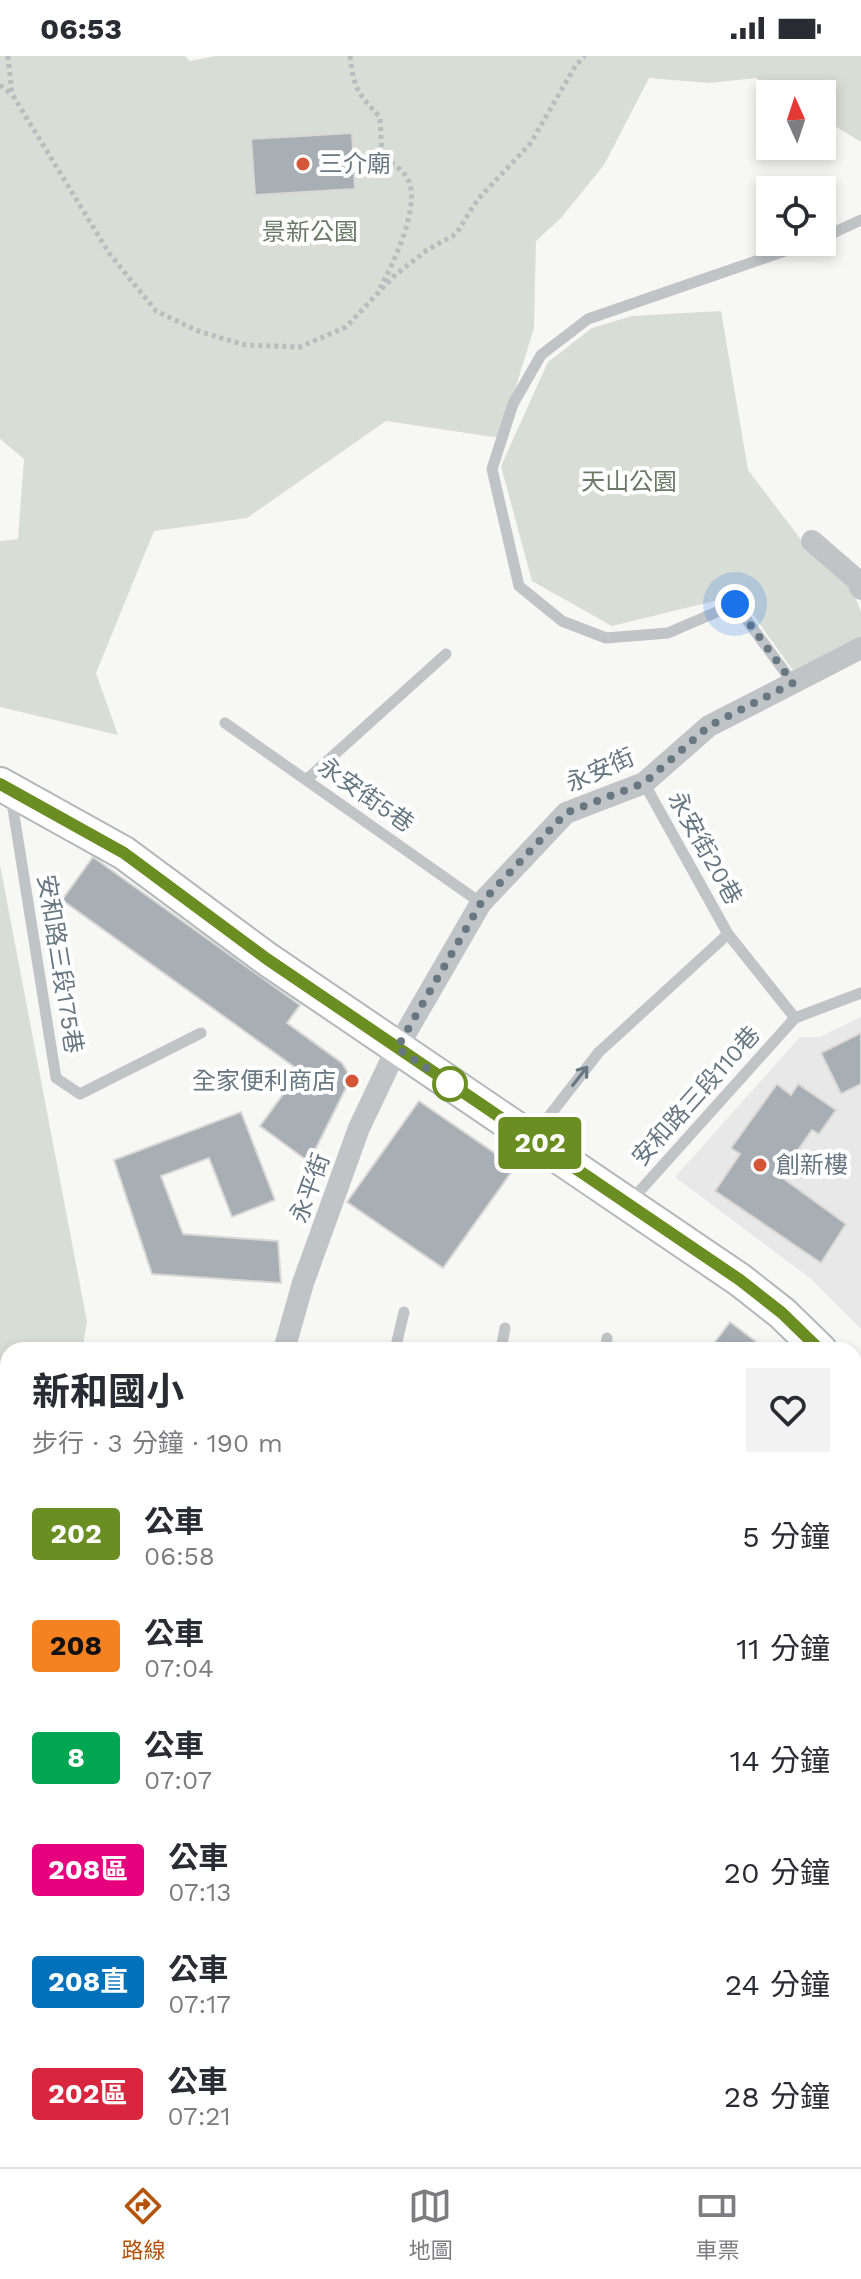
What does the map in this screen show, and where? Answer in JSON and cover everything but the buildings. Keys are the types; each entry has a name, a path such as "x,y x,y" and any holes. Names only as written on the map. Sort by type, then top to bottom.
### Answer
{"main road":[{"path":"5,786 124,853 267,959 740,1280 782,1313 812,1342"}],"street":[{"path":"812,541 857,580 861,589"},
{"name":"永安街","path":"397,1048 481,903 566,813 644,783 709,726 861,648"},
{"name":"永平街","path":"286,1342 303,1283 359,1128 397,1048"}],"lane":[{"path":"836,232 861,220"},
{"path":"770,256 588,319 541,355 513,404 492,469 519,586 562,621 606,638 668,633 735,604 793,683"},
{"path":"306,780 446,654"},
{"name":"永安街5巷","path":"225,723 481,903"},
{"name":"永安街20巷","path":"644,783 728,934 795,1018"},
{"name":"安和路三段175巷","path":"5,786 56,1078 80,1094 201,1033"},
{"path":"532,1138 599,1052 728,934"},
{"path":"795,1018 861,993"},
{"name":"安和路三段110巷","path":"629,1204 795,1018"},
{"path":"397,1342 404,1312"},
{"path":"502,1342 505,1328"}],"path":[{"path":"8,56 12,94"},
{"path":"350,56 352,81 380,117 382,156 406,175 413,191 410,213 392,266 375,296"},
{"path":"0,85 12,94 109,253 156,311 198,331 245,345 300,347 346,327 394,276 427,250 456,234 478,199 530,144 576,65 585,56"}],"shaded area":[{"path":"861,1017 861,1329 811,1279 675,1177 800,1037 820,1037"}],"green space":[{"name":"景新公園","path":"0,56 185,56 190,61 215,56 861,56 861,142 836,127 836,80 756,78 709,83 649,78 604,165 561,218 536,241 534,328 500,438 386,421 247,518 154,531 96,673 118,735 0,707 0,541 18,539 24,459 0,439"},
{"name":"天山公園","path":"721,311 748,470 805,545 844,570 861,612 861,640 794,672 739,595 612,626 532,581 501,466 548,362 592,328 632,316"},
{"path":"0,865 87,1322 83,1342 0,1342"}],"bus line":[{"name":"202","path":"0,784 124,853 267,959 740,1280 782,1313 812,1342"}],"place":[{"name":"三介廟","path":"303,164"},
{"name":"全家便利商店","path":"352,1081"},
{"name":"創新樓","path":"760,1165"}],"route":[{"path":"450,1084 397,1048 481,903 566,813 644,783 709,726 793,683 735,604"}]}
